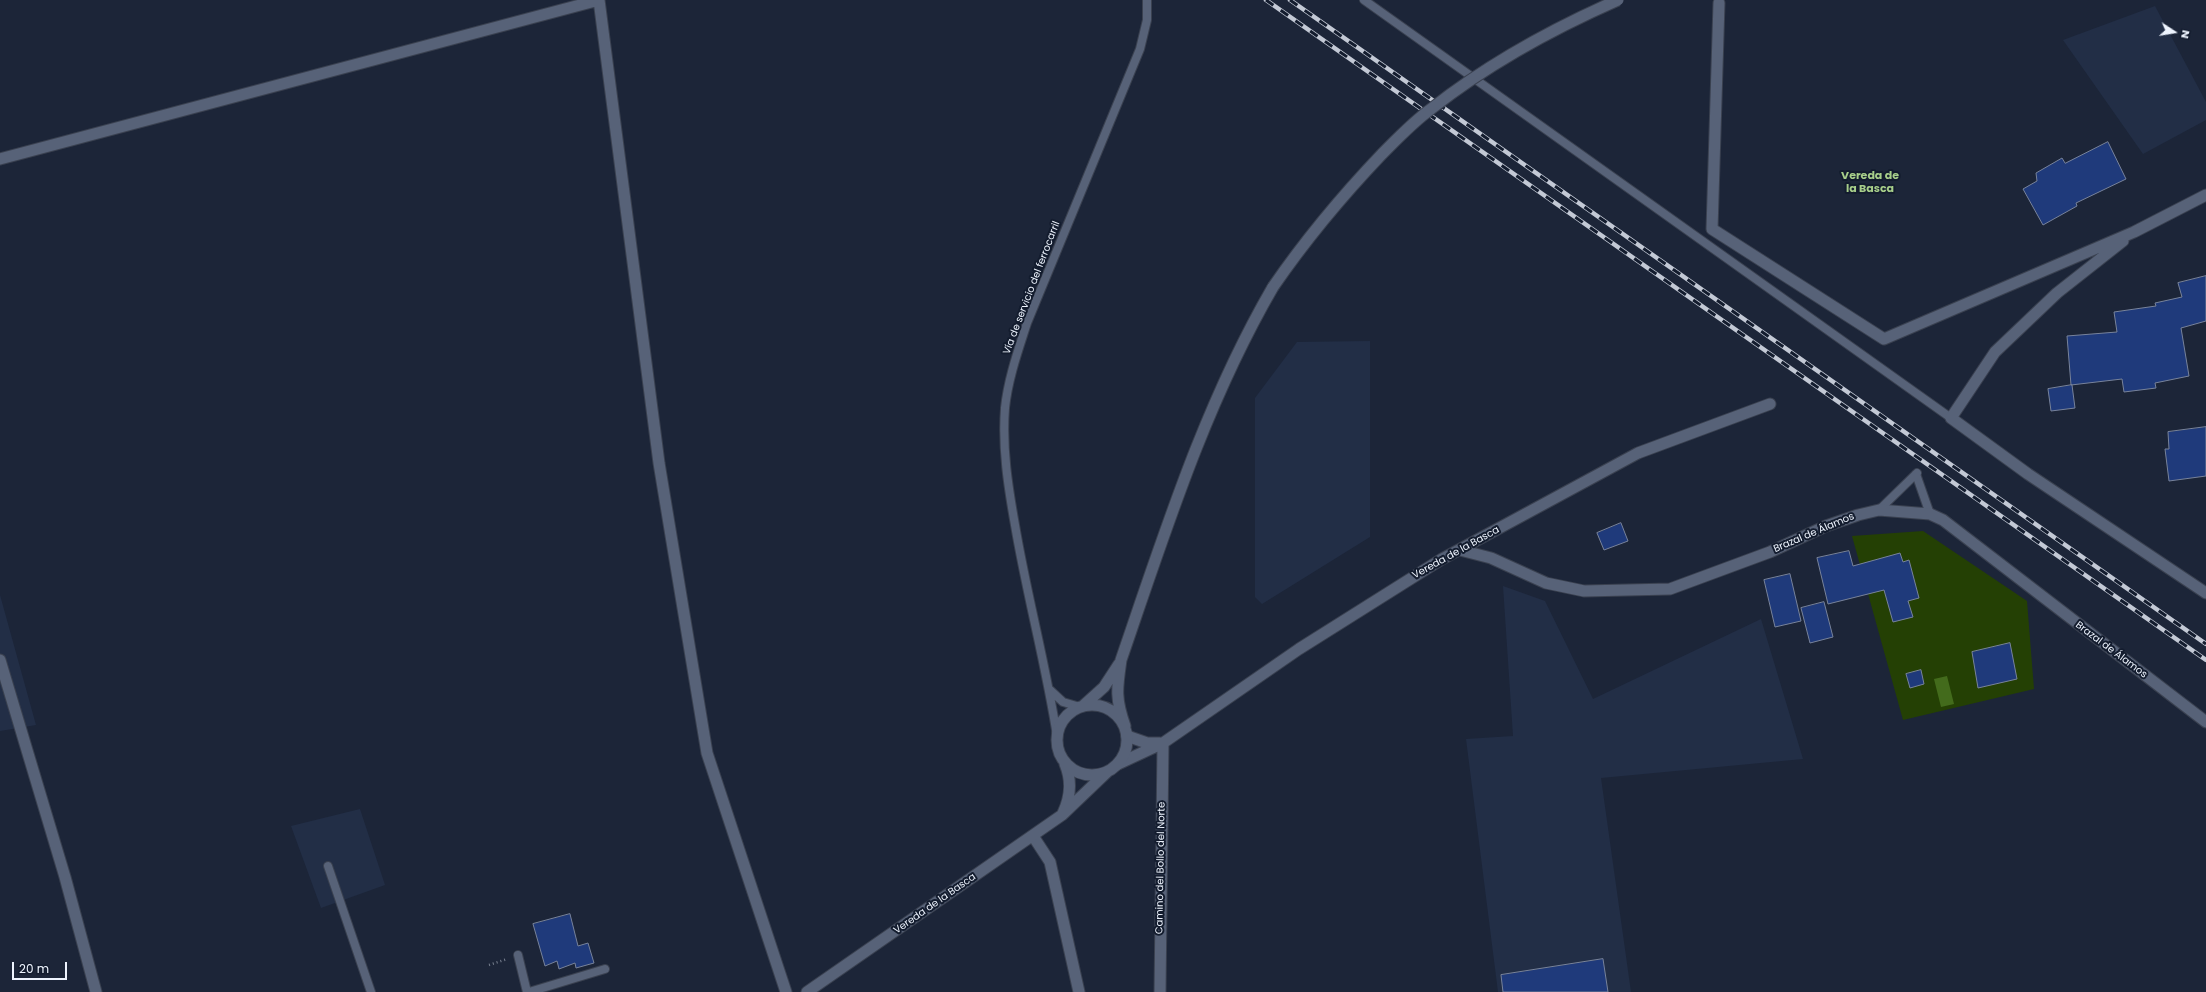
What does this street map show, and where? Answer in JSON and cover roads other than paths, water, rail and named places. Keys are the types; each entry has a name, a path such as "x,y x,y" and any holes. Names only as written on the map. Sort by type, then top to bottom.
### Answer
{"street":[{"path":"0,159 599,0 660,463 707,753 786,992"},
{"path":"1065,764 1078,773 1085,775 1100,775 1118,764 1127,746 1126,731 1117,702 1116,689 1121,660 1201,434 1238,350 1273,287 1302,245 1333,207 1400,136 1430,110 1496,64 1545,35 1618,0"},
{"path":"1719,3 1712,229 1884,339 2134,232 2206,195"},
{"path":"2134,232 2057,293 1995,352 1951,418 2028,474 2206,593"},
{"name":"Vereda de la Basca","path":"1118,764 1163,743 1299,649 1442,559 1638,453 1770,404"},
{"name":"Brazal de Álamos","path":"1460,550 1491,558 1546,583 1584,591 1670,589 1770,552 1826,526 1879,510 1930,514 1943,520 2206,722"},
{"path":"0,660 65,877 96,992"},
{"path":"1062,815 1070,790 1070,780 1065,764 1058,750 1057,736 1062,720 1068,714 1082,706 1104,687 1121,660"},
{"path":"1082,706 1103,706 1116,714 1126,731 1147,743 1163,743"},
{"name":"Camino del Bollo del Norte","path":"1160,992 1163,743"},
{"name":"Vereda de la Basca","path":"807,992 1062,815 1107,772"},
{"path":"1033,836 1050,862 1079,992"}],"lane":[{"name":"Vía de servicio del ferrocarril","path":"1057,736 1050,690 1020,552 1005,465 1006,408 1013,365 1027,323 1140,48 1147,20 1147,0"},
{"path":"1364,0 1951,418"},
{"path":"1879,510 1916,473 1930,514"},
{"path":"1050,690 1063,702 1082,706"},
{"path":"328,866 372,992"},
{"path":"518,956 528,992 605,969"}],"railway":[{"path":"1266,0 2206,660"},
{"path":"1290,0 2206,644"}],"district":[{"name":"Vereda de la Basca","path":"1870,182"}]}
